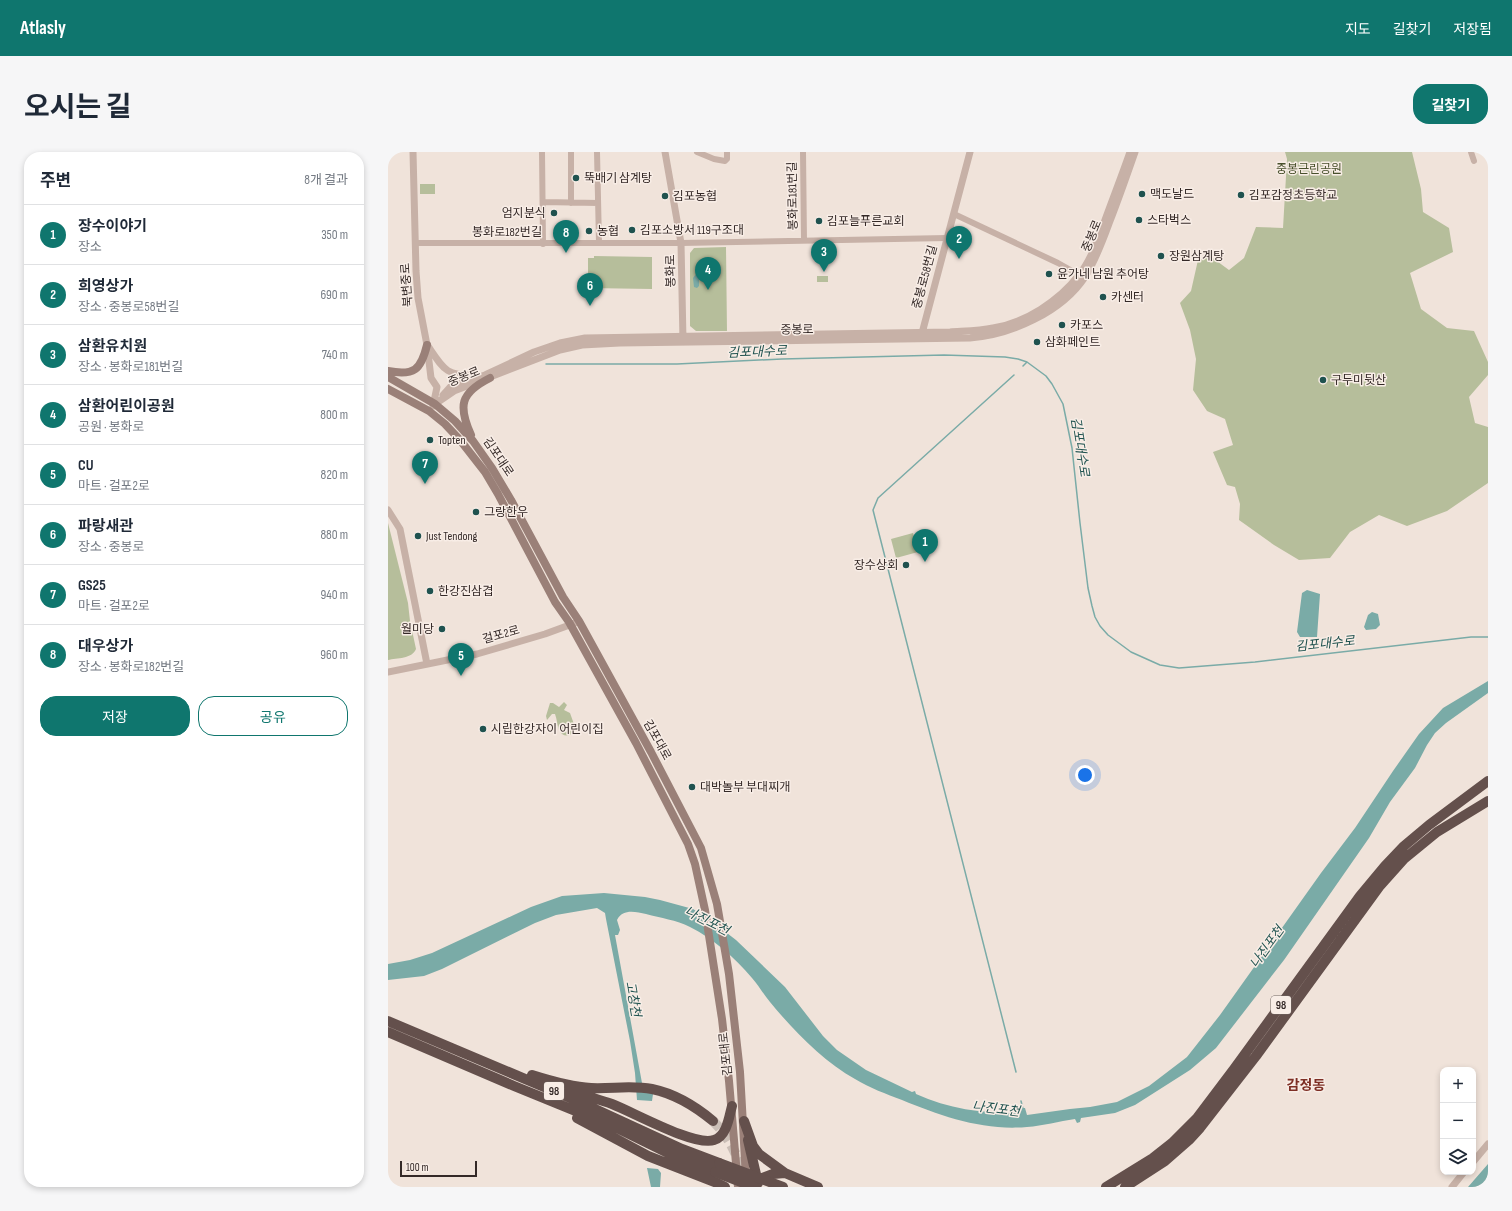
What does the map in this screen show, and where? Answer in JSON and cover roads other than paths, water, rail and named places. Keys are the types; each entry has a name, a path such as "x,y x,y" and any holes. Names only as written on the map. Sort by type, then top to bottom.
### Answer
{"highway":[{"path":"1447,812 1488,781"},
{"name":"98","path":"1106,1187 1153,1158 1172,1143 1197,1118 1360,896 1404,846 1447,812 1488,788"},
{"name":"98","path":"1125,1187 1164,1161 1189,1140 1200,1128 1251,1062 1379,887 1404,859 1437,832 1488,800"},
{"path":"1447,826 1488,807"},
{"name":"98","path":"388,1021 620,1119 642,1131 682,1149 783,1187"},
{"name":"98","path":"388,1032 615,1127 668,1153 719,1181 756,1185"},
{"path":"478,1059 565,1085 591,1088 630,1086 653,1089 679,1098 714,1121"},
{"path":"516,1075 612,1104 666,1128 704,1141 715,1140 721,1136 727,1125 732,1106"},
{"path":"744,1121 754,1146 759,1154 785,1173 818,1187"},
{"path":"744,1121 756,1185"},
{"path":"719,1181 733,1180 744,1164"},
{"path":"746,1187 756,1185 773,1174 785,1173"},
{"path":"765,1187 767,1181 773,1174"}],"main road":[{"path":"388,371 407,374 414,371 423,360 427,345"},
{"name":"김포대로","path":"388,376 435,404 455,421 473,441 492,468 511,500 563,597 578,620 701,848 712,882 721,923 729,974 744,1121 744,1164 746,1187"},
{"path":"473,441 464,419 463,405 473,388 487,376"},
{"name":"김포대로","path":"388,389 429,411 460,440 485,472 555,602 569,623 636,743 688,844 695,864 705,910 722,1019 732,1106 738,1187"}],"street":[{"name":"북변중로","path":"413,152 418,298 427,345 431,378 437,387 435,404"},
{"path":"542,152 543,244"},
{"path":"571,152 571,203"},
{"path":"597,152 599,243"},
{"name":"봉화로","path":"665,152 681,243 683,339"},
{"path":"697,152 714,159 725,161 727,159 727,152"},
{"name":"봉화로181번길","path":"803,152 804,240"},
{"name":"중봉로58번길","path":"922,336 970,152"},
{"name":"중봉로","path":"1082,276 1095,246 1130,152"},
{"name":"중봉로","path":"435,404 454,391 487,376 572,347 593,344 683,339 922,336 979,338 1018,327 1039,317 1055,306 1072,291 1102,242 1136,152"},
{"path":"1471,152 1474,161"},
{"path":"543,202 598,203"},
{"path":"954,214 1082,276"},
{"name":"봉화로181번길","path":"681,243 947,238"},
{"name":"봉화로182번길","path":"415,243 681,243"},
{"path":"427,345 445,370 464,375 487,376"},
{"path":"429,411 435,404"},
{"path":"388,510 400,529 427,661"},
{"name":"걸포2로","path":"388,669 478,651 578,620"},
{"name":"걸포2로","path":"388,672 427,661"},
{"path":"1476,1158 1488,1144"},
{"path":"1452,1187 1462,1175"}],"water":[{"path":"696,274 699,277 699,286 697,288 694,287 693,278"},
{"path":"1307,590 1320,594 1317,637 1300,637 1297,632 1302,593"},
{"path":"1372,612 1378,614 1380,625 1376,629 1366,630 1364,627 1368,615"},
{"name":"나진포천","path":"1488,681 1488,693 1446,723 1435,733 1415,768 1390,802 1369,838 1284,960 1216,1048 1190,1070 1135,1105 1115,1113 1081,1118 1080,1122 1077,1123 1075,1119 1033,1126 1011,1128 994,1127 947,1117 878,1091 843,1072 810,1045 779,1013 755,981 716,943 685,925 668,919 638,912 626,912 620,916 617,920 620,930 618,935 615,935 642,1083 653,1094 652,1101 637,1100 630,1041 605,913 597,908 556,915 535,923 442,969 424,976 388,980 388,964 410,960 432,953 531,907 562,896 604,893 645,897 693,909 710,920 736,940 785,987 823,1036 837,1050 866,1070 912,1092 915,1091 916,1094 953,1107 978,1111 1017,1113 1019,1112 1020,1108 1025,1108 1027,1115 1117,1102 1149,1086 1187,1057 1220,1015 1321,873 1355,828 1419,734 1443,708"},
{"path":"1488,1164 1488,1179 1482,1187 1468,1187"},
{"path":"647,1168 658,1169 661,1173 660,1187 651,1187"}],"waterway":[{"name":"김포대수로","path":"546,364 677,364 782,359 944,355 1005,357 1018,359 1027,362 1046,376 1063,404 1072,448 1088,588 1095,617 1100,626 1108,635 1131,652 1160,665 1179,668 1255,662 1471,637 1488,637"},
{"name":"김포대수로","path":"1023,366 1027,362"},
{"path":"1014,375 878,498 873,510 1016,1072"},
{"name":"나진포천","path":"1021,1101 1023,1109"}],"tunnel":[{"path":"713,1121 729,1141 736,1154 745,1178"}],"place":[{"name":"뚝배기 삼계탕","path":"576,178"},
{"name":"맥도날드","path":"1142,194"},
{"name":"김포감정초등학교","path":"1241,195"},
{"name":"김포농협","path":"665,196"},
{"name":"엄지분식","path":"554,213"},
{"name":"스타벅스","path":"1139,220"},
{"name":"김포늘푸른교회","path":"819,221"},
{"name":"김포소방서 119구조대","path":"632,230"},
{"name":"농협","path":"589,231"},
{"name":"대우상가","path":"566,253"},
{"name":"장원삼계탕","path":"1161,256"},
{"name":"희영상가","path":"959,259"},
{"name":"삼환유치원","path":"824,272"},
{"name":"윤가네 남원 추어탕","path":"1049,274"},
{"name":"삼환어린이공원","path":"708,290"},
{"name":"카센터","path":"1103,297"},
{"name":"파랑새관","path":"590,306"},
{"name":"카포스","path":"1062,325"},
{"name":"삼화페인트","path":"1037,342"},
{"name":"구두미뒷산","path":"1323,380"},
{"name":"Topten","path":"430,440"},
{"name":"GS25","path":"425,484"},
{"name":"그랑한우","path":"476,512"},
{"name":"Just Tendong","path":"418,536"},
{"name":"장수이야기","path":"925,562"},
{"name":"장수상회","path":"906,565"},
{"name":"한강진삼겹","path":"430,591"},
{"name":"월미당","path":"442,629"},
{"name":"CU","path":"461,676"},
{"name":"시립한강자이 어린이집","path":"483,729"},
{"name":"대박놀부 부대찌개","path":"692,787"}],"district":[{"name":"감정동","path":"1306,1085"}],"park label":[{"name":"중봉근린공원","path":"1309,169"}],"water label":[{"name":"고창천","path":"633,999"}]}
